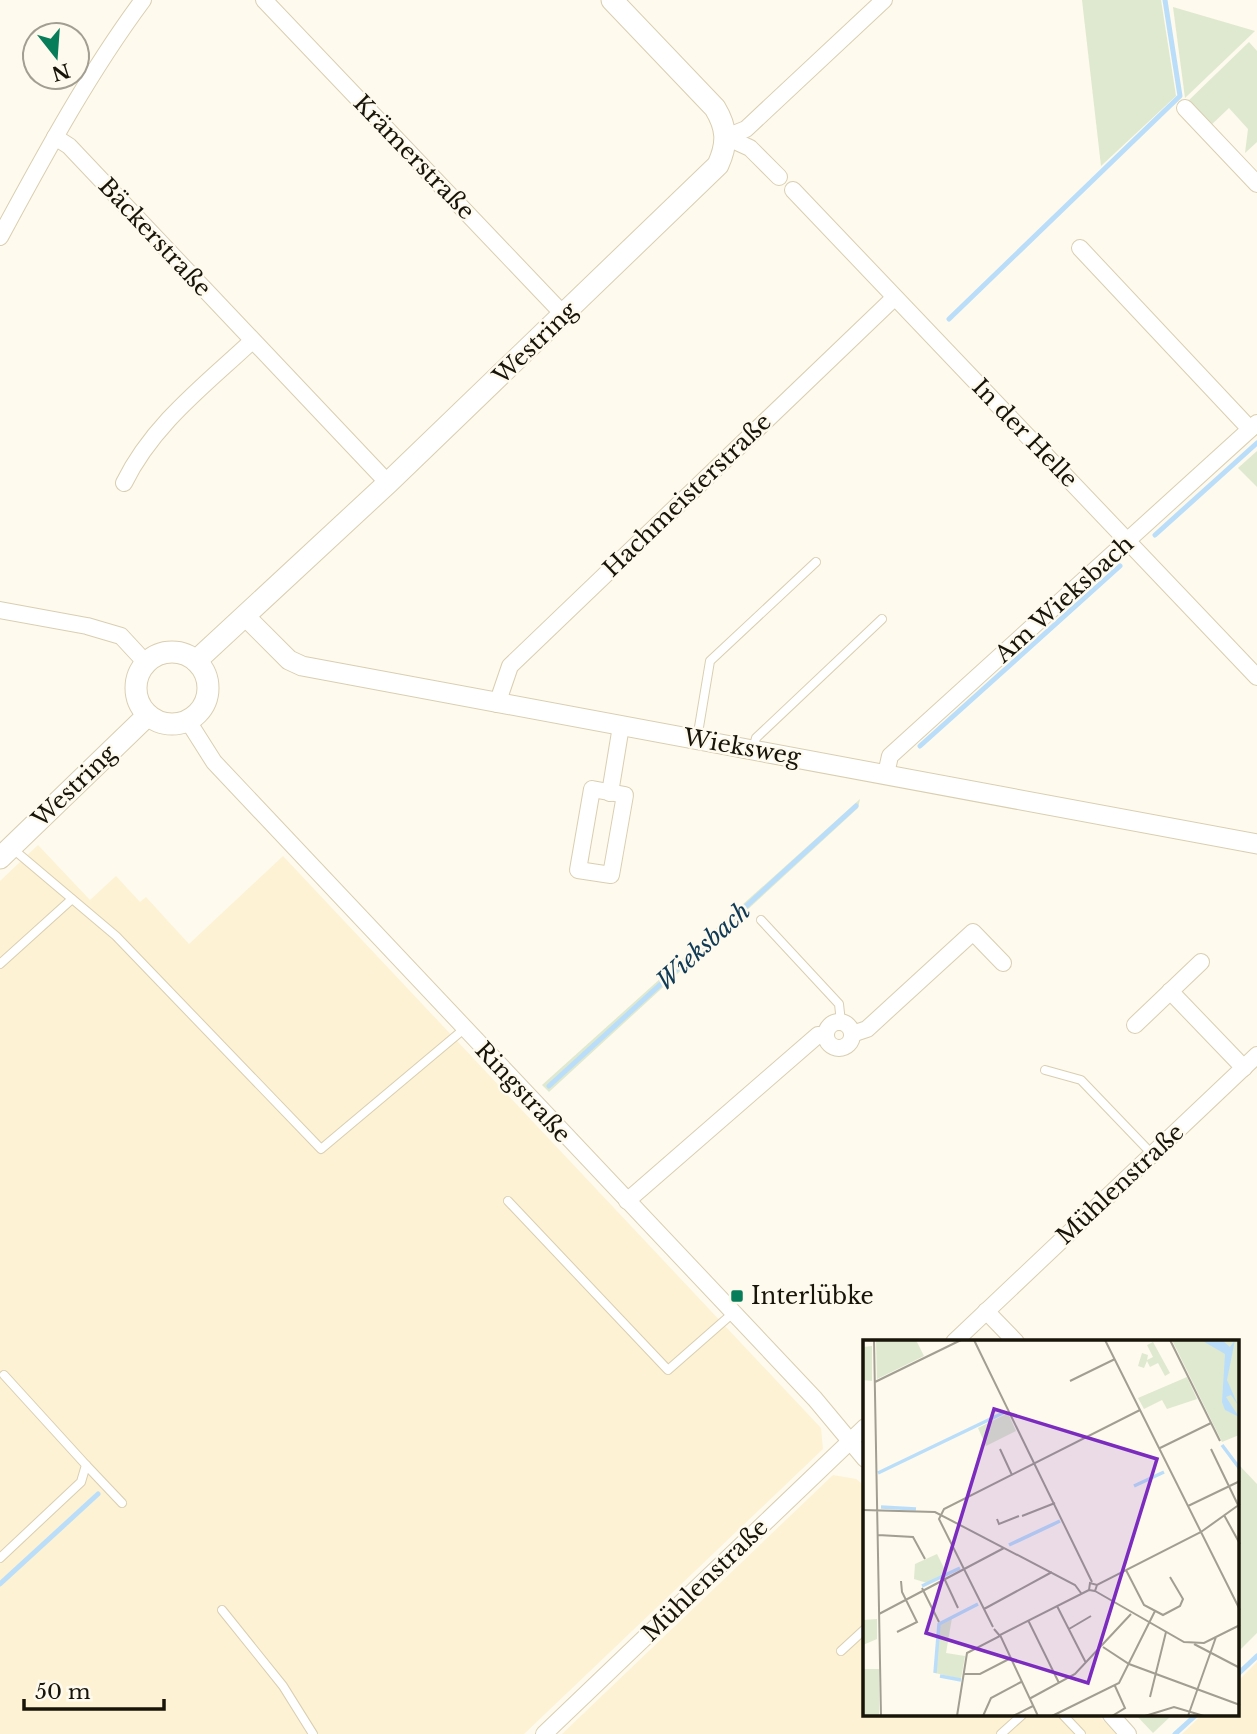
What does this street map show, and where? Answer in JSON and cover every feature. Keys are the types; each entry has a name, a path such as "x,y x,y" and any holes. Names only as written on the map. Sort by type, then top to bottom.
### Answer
{"main road":[{"path":"612,0 715,108 723,122 726,137"},
{"name":"Westring","path":"196,661 388,483 718,165 725,149 726,137"},
{"path":"171,652 196,661 204,672 208,686 206,700 199,712 188,721 174,724 160,722 148,715 139,703 136,689 139,674 146,663 158,655 171,652"},
{"name":"Westring","path":"6,852 148,715"}],"street":[{"path":"0,237 55,138 116,37 143,0"},
{"name":"Krämerstraße","path":"264,0 564,315"},
{"path":"726,137 746,129 884,0"},
{"path":"1185,108 1257,184"},
{"path":"726,137 750,148 779,177"},
{"name":"Bäckerstraße","path":"55,138 69,146 388,483"},
{"name":"In der Helle","path":"793,190 1257,677"},
{"name":"Am Wieksbach","path":"886,774 890,756 1254,426 1080,248"},
{"name":"Hachmeisterstraße","path":"497,704 510,666 894,298"},
{"path":"124,483 138,455 155,432 252,341"},
{"path":"0,610 87,626 121,636 146,663"},
{"name":"Wieksweg","path":"246,617 289,660 302,666 1257,844"},
{"name":"Ringstraße","path":"188,721 214,762 816,1399 863,1457"},
{"path":"610,793 621,726"},
{"path":"592,789 610,793 625,795 611,876 578,870 592,789"},
{"path":"852,1034 867,1030 973,932 1003,963"},
{"path":"1135,1025 1201,962"},
{"path":"1170,991 1244,1068"},
{"path":"841,1022 847,1024 852,1034 848,1045 837,1049 831,1046 825,1036 830,1025 841,1022"},
{"path":"627,1202 818,1035 825,1036"},
{"name":"Mühlenstraße","path":"956,1340 1257,1055"},
{"path":"986,1311 1014,1340"},
{"name":"Mühlenstraße","path":"544,1734 863,1429"},
{"path":"1112,1716 1128,1734"}],"lane":[{"path":"697,739 710,662 816,562"},
{"path":"753,749 756,738 882,620"},
{"path":"6,852 72,899 116,936 321,1149 464,1029"},
{"path":"0,964 72,899"},
{"path":"761,920 839,1004 841,1022"},
{"path":"1045,1070 1082,1080 1152,1154"},
{"path":"508,1201 668,1370 733,1313"},
{"path":"4,1375 122,1503"},
{"path":"0,1558 81,1482 86,1465"},
{"path":"222,1610 283,1686 313,1734"},
{"path":"841,1651 863,1631"},
{"path":"1001,1734 1021,1716"},
{"path":"1064,1716 1082,1734"}],"shaded area":[{"path":"38,845 90,900 116,876 140,902 146,897 189,944 283,856 821,1428 823,1449 524,1734 0,1734 0,881"},
{"path":"833,1475 856,1479 863,1484 863,1716 1099,1716 1116,1734 562,1734"},
{"path":"1257,1662 1257,1734 1182,1734 1201,1716 1240,1716 1240,1679"}],"green space":[{"path":"1082,0 1161,0 1176,96 1101,166"},
{"path":"1173,7 1255,31 1185,98"},
{"path":"1249,42 1257,51 1257,142 1245,153 1248,129 1229,108 1210,126 1187,102"},
{"path":"1257,451 1257,487 1238,468"},
{"path":"860,799 858,808 549,1092 542,1085"},
{"path":"1240,1466 1257,1484 1257,1633 1240,1650"},
{"path":"1137,1716 1171,1716 1153,1733"}],"waterway":[{"path":"949,319 1180,96 1165,0"},
{"name":"Wieksbach","path":"1155,535 1257,443"},
{"name":"Wieksbach","path":"920,746 1120,566"},
{"name":"Wieksbach","path":"549,1086 856,806"},
{"name":"Wieksbach","path":"0,1584 98,1494"},
{"path":"1240,1672 1257,1656"},
{"path":"1175,1734 1195,1716"}],"place":[{"name":"Interlübke","path":"737,1296"}]}
